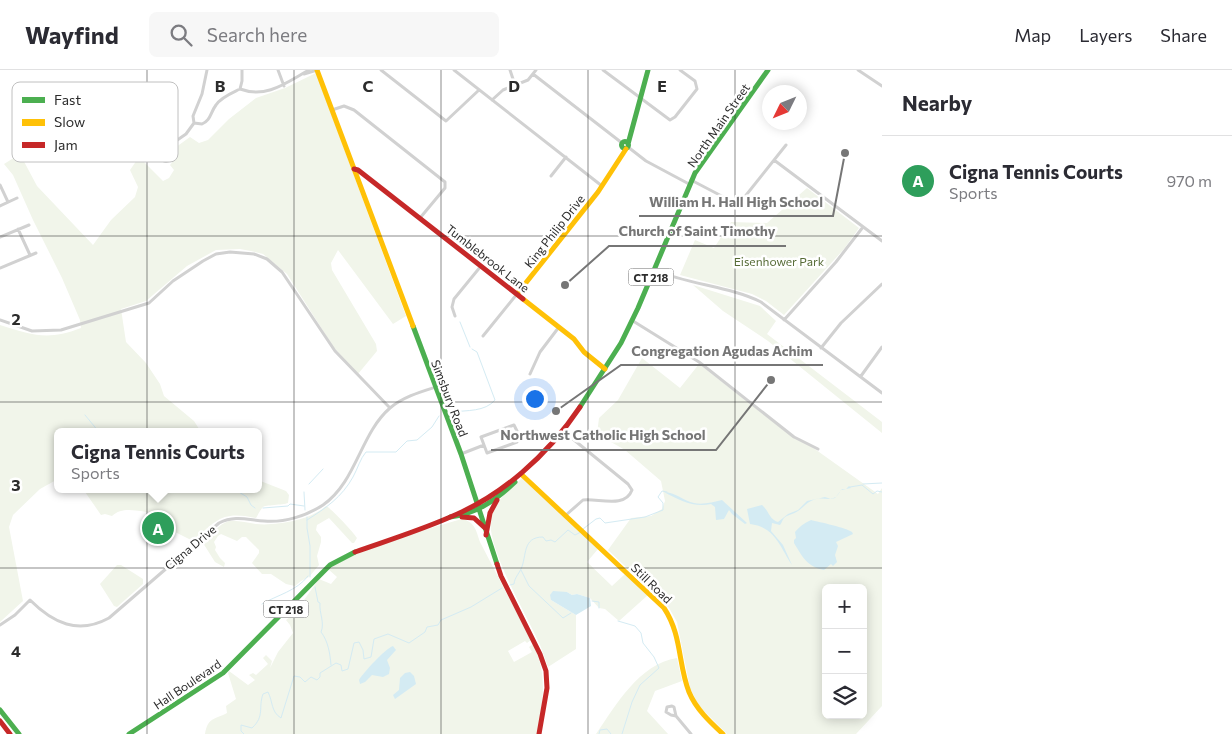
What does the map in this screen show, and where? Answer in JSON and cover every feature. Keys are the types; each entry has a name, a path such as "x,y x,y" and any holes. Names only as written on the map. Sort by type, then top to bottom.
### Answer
{"main road":[{"name":"Simsbury Road","path":"317,70 461,454 500,576 535,641 544,667 547,680 547,696 539,734"},
{"name":"King Philip Drive","path":"517,294 602,186 618,160 630,136 648,70"},
{"name":"North Main Street","path":"478,506 520,474 562,431 605,369 633,321 690,182 768,70"},
{"name":"Tumblebrook Lane","path":"354,169 358,170 559,327 574,339 590,358 605,369"},
{"name":"North Main Street","path":"478,506 498,498 518,480 520,474"},
{"name":"Still Road","path":"520,474 658,601 669,614 677,633 689,692 699,709 723,734"},
{"path":"486,536 490,512 498,498"},
{"name":"Hall Boulevard","path":"449,518 457,517 478,506"},
{"name":"Hall Boulevard","path":"129,734 223,673 330,565 348,555 478,506"},
{"path":"457,517 477,520 484,528"},
{"path":"0,710 19,734"},
{"path":"0,721 10,734"}],"street":[{"path":"178,140 186,134 194,123 193,116 202,94 207,70"},
{"path":"194,123 202,124 206,122 210,119 215,105 221,99 240,89 242,70"},
{"path":"278,70 284,86"},
{"path":"240,89 248,92 270,91 284,86 309,70"},
{"path":"304,74 317,70"},
{"path":"381,70 446,121 479,90"},
{"path":"454,70 602,186"},
{"path":"510,70 514,85"},
{"path":"603,70 666,118 673,119 697,89 694,81 680,70"},
{"path":"858,70 882,86"},
{"path":"492,100 503,90 528,80 535,72 646,160 738,204 742,202 786,145"},
{"path":"332,110 344,106 354,110 446,183 445,188 420,218"},
{"path":"551,176 566,157"},
{"path":"774,160 882,241"},
{"path":"0,185 8,202"},
{"path":"0,206 17,198"},
{"path":"0,237 29,224"},
{"path":"784,320 836,262 863,227"},
{"path":"18,229 30,255"},
{"path":"0,320 19,328 32,330 47,331 71,328 87,321 120,313 149,303 181,276 216,254 242,252 254,254 267,259 282,272 335,351 390,408"},
{"path":"0,268 36,253"},
{"path":"455,316 452,306 454,299 482,266"},
{"path":"654,270 678,279 752,298 766,306 882,393"},
{"path":"822,348 841,323 882,284"},
{"name":"King Philip Drive","path":"483,336 517,294"},
{"path":"633,321 699,362 794,437 818,449"},
{"path":"530,374 540,352 559,327"},
{"path":"861,376 882,347"},
{"name":"Cigna Drive","path":"0,625 15,615 30,600 57,621 70,625 89,626 109,618 219,522 228,518 277,521 301,516 316,509 338,490 347,478 375,424 390,408 407,397 436,387"},
{"path":"514,425 520,435 514,444 487,453 484,445 481,437 514,425"},
{"path":"562,431 628,484 632,490 629,496 614,502 583,500 566,516"},
{"path":"461,454 484,445"},
{"path":"676,716 691,734"}],"green space":[{"path":"316,73 406,316 393,324 338,250 331,263 332,270 376,344 377,351 358,374 334,348 287,274 263,254 240,249 216,250 187,266 146,301 121,309 126,342 146,363 160,384 164,396 194,421 198,428 54,428 54,481 40,489 13,515 9,527 23,601 0,622 0,325 40,335 59,334 81,328 80,320 62,278 13,175 4,164 12,159 12,162 24,162 37,186 93,245 111,220 135,197 138,187 130,170 136,162 144,162 163,181 169,178 174,170 170,165 172,162 178,162 178,146 190,137 199,143 208,140 229,119 256,98 285,88"},
{"name":"Eisenhower Park","path":"807,188 859,228 844,249 784,315 766,301 752,294 680,275 695,240 714,248 731,222 767,223"},
{"path":"693,285 760,306 776,321 767,334 882,422 882,433 768,341 723,311"},
{"path":"642,358 680,388 699,364 795,439 812,447 878,494 882,488 882,706 856,734 727,734 699,706 690,688 677,622 669,608 608,550 631,518 651,516 662,509 665,501 661,481 625,450 597,434 599,418 618,400"},
{"path":"522,478 598,549 587,562 612,586 625,574 648,595 619,621 605,609 599,608 590,598 562,592 551,600 576,615 576,649 548,667 540,645 501,563 491,530 493,511 504,496"},
{"path":"262,482 286,491 289,495 288,503 263,507 256,518 228,516 221,519 193,541 175,532 160,518 173,531 161,543 143,525 155,513 127,510 112,516 101,515 86,493 262,493"},
{"path":"326,506 343,521 357,538 352,543 329,518 317,525 316,530 321,537 317,556 319,565 309,577 295,586 286,584 271,574 262,574 252,563 259,550 246,537 242,537 237,541 221,534 218,536 214,542 215,550 225,563 224,567 215,562 203,543 225,522 283,523 312,515"},
{"path":"462,519 470,522 474,527 531,640 527,643 525,641 508,651 514,662 532,652 529,647 533,644 538,655 543,688 537,734 205,734 210,722 227,713 226,706 236,699 229,671 248,685 255,680 249,675 253,673 256,675 268,664 263,658 266,655 272,661 270,668 278,652 293,633 286,620 294,614 319,579 331,584 337,577 328,569 376,546"},
{"path":"117,565 121,565 143,579 143,584 117,607 114,606 100,584"},
{"path":"677,658 682,681 655,691 647,711 668,734 596,734 620,699 640,677 651,668"}],"water":[{"path":"664,492 672,493 697,504 722,500 747,523 745,524 729,510 724,519 716,520 715,507 711,504 699,505 693,504"},
{"path":"816,499 800,510 785,517 780,525 772,523 771,531 783,545 792,565 771,534 765,529 750,524 747,509 762,505 773,519 778,522 788,514 798,510 807,501"},
{"path":"811,520 845,529 853,534 836,542 838,546 835,555 837,562 824,570 809,564 794,543 796,538 795,532"},
{"path":"553,591 567,592 572,595 577,594 590,598 591,606 576,615 551,600 550,595"},
{"path":"393,646 396,650 387,660 390,668 389,674 383,677 372,675 360,684 359,680 365,672 380,656"},
{"path":"410,672 414,676 416,684 395,699 393,695 399,690 400,678 405,673"}],"waterway":[{"path":"460,322 470,347"},
{"path":"453,412 481,409 495,400 477,352 472,349"},
{"path":"85,415 96,428"},
{"path":"307,520 339,496 349,484 366,452 396,452 407,441 417,440 432,427 439,416"},
{"path":"309,484 323,469"},
{"path":"863,484 882,483"},
{"path":"850,487 862,485 873,494 877,491 882,492"},
{"path":"583,529 600,518 605,523 645,517 663,510 663,503 658,497 662,491 667,492"},
{"path":"304,492 305,510"},
{"path":"240,493 247,497 255,508"},
{"path":"263,508 288,506 290,504 304,506"},
{"path":"307,517 310,546 310,577"},
{"path":"510,585 514,584 523,564 526,548 532,540 543,537 546,541 551,540 555,542 568,530 575,535 581,532"},
{"path":"521,570 529,586 563,618 571,613"},
{"path":"262,604 293,589 308,576"},
{"path":"315,587 318,602 320,603 321,632 328,647 331,665"},
{"path":"244,734 241,731 241,725 252,728 260,716 263,694 268,692 274,710 281,718 294,676 300,677 305,682 311,677 317,680 320,677 320,673 336,663 341,665 342,671 348,669 354,643 359,642 363,650 364,659 371,657 374,639 388,634 409,643 425,632 427,627 438,625 441,620 471,607 502,588"},
{"path":"592,601 599,602 599,608"},
{"path":"618,621 635,626 641,633 643,643 654,657 659,668 640,685 632,702 622,734"},
{"path":"599,734 600,730 607,729 611,734"}],"traffic: fast":[{"path":"628,144 648,70"},
{"path":"580,407 621,343 638,308 695,173 768,70"},
{"path":"625,142 628,145 625,148 622,145 625,142"},
{"path":"413,326 461,454 497,564"},
{"path":"450,517 468,513 485,505 515,482"},
{"path":"129,734 223,673 330,565 355,552"},
{"path":"0,710 19,734"}],"traffic: slow":[{"path":"317,70 413,326"},
{"path":"517,294 598,192 626,149"},
{"path":"523,299 574,339 584,352 605,369"},
{"path":"521,474 664,608 670,618 677,639 689,692 699,710 723,734"}],"traffic: jam":[{"path":"354,169 358,170 523,299"},
{"path":"355,552 437,523 486,499 522,473 538,458 580,407"},
{"path":"486,535 490,513 497,500"},
{"path":"462,517 474,518 485,528"},
{"path":"497,564 501,576 540,654 546,671 547,688 539,734"},
{"path":"0,721 10,734"}],"place":[{"name":"William H. Hall High School","path":"845,153"},
{"name":"Church of Saint Timothy","path":"565,285"},
{"name":"Northwest Catholic High School","path":"771,380"},
{"name":"Congregation Agudas Achim","path":"556,411"},
{"name":"Cigna Tennis Courts","path":"158,528"}]}
